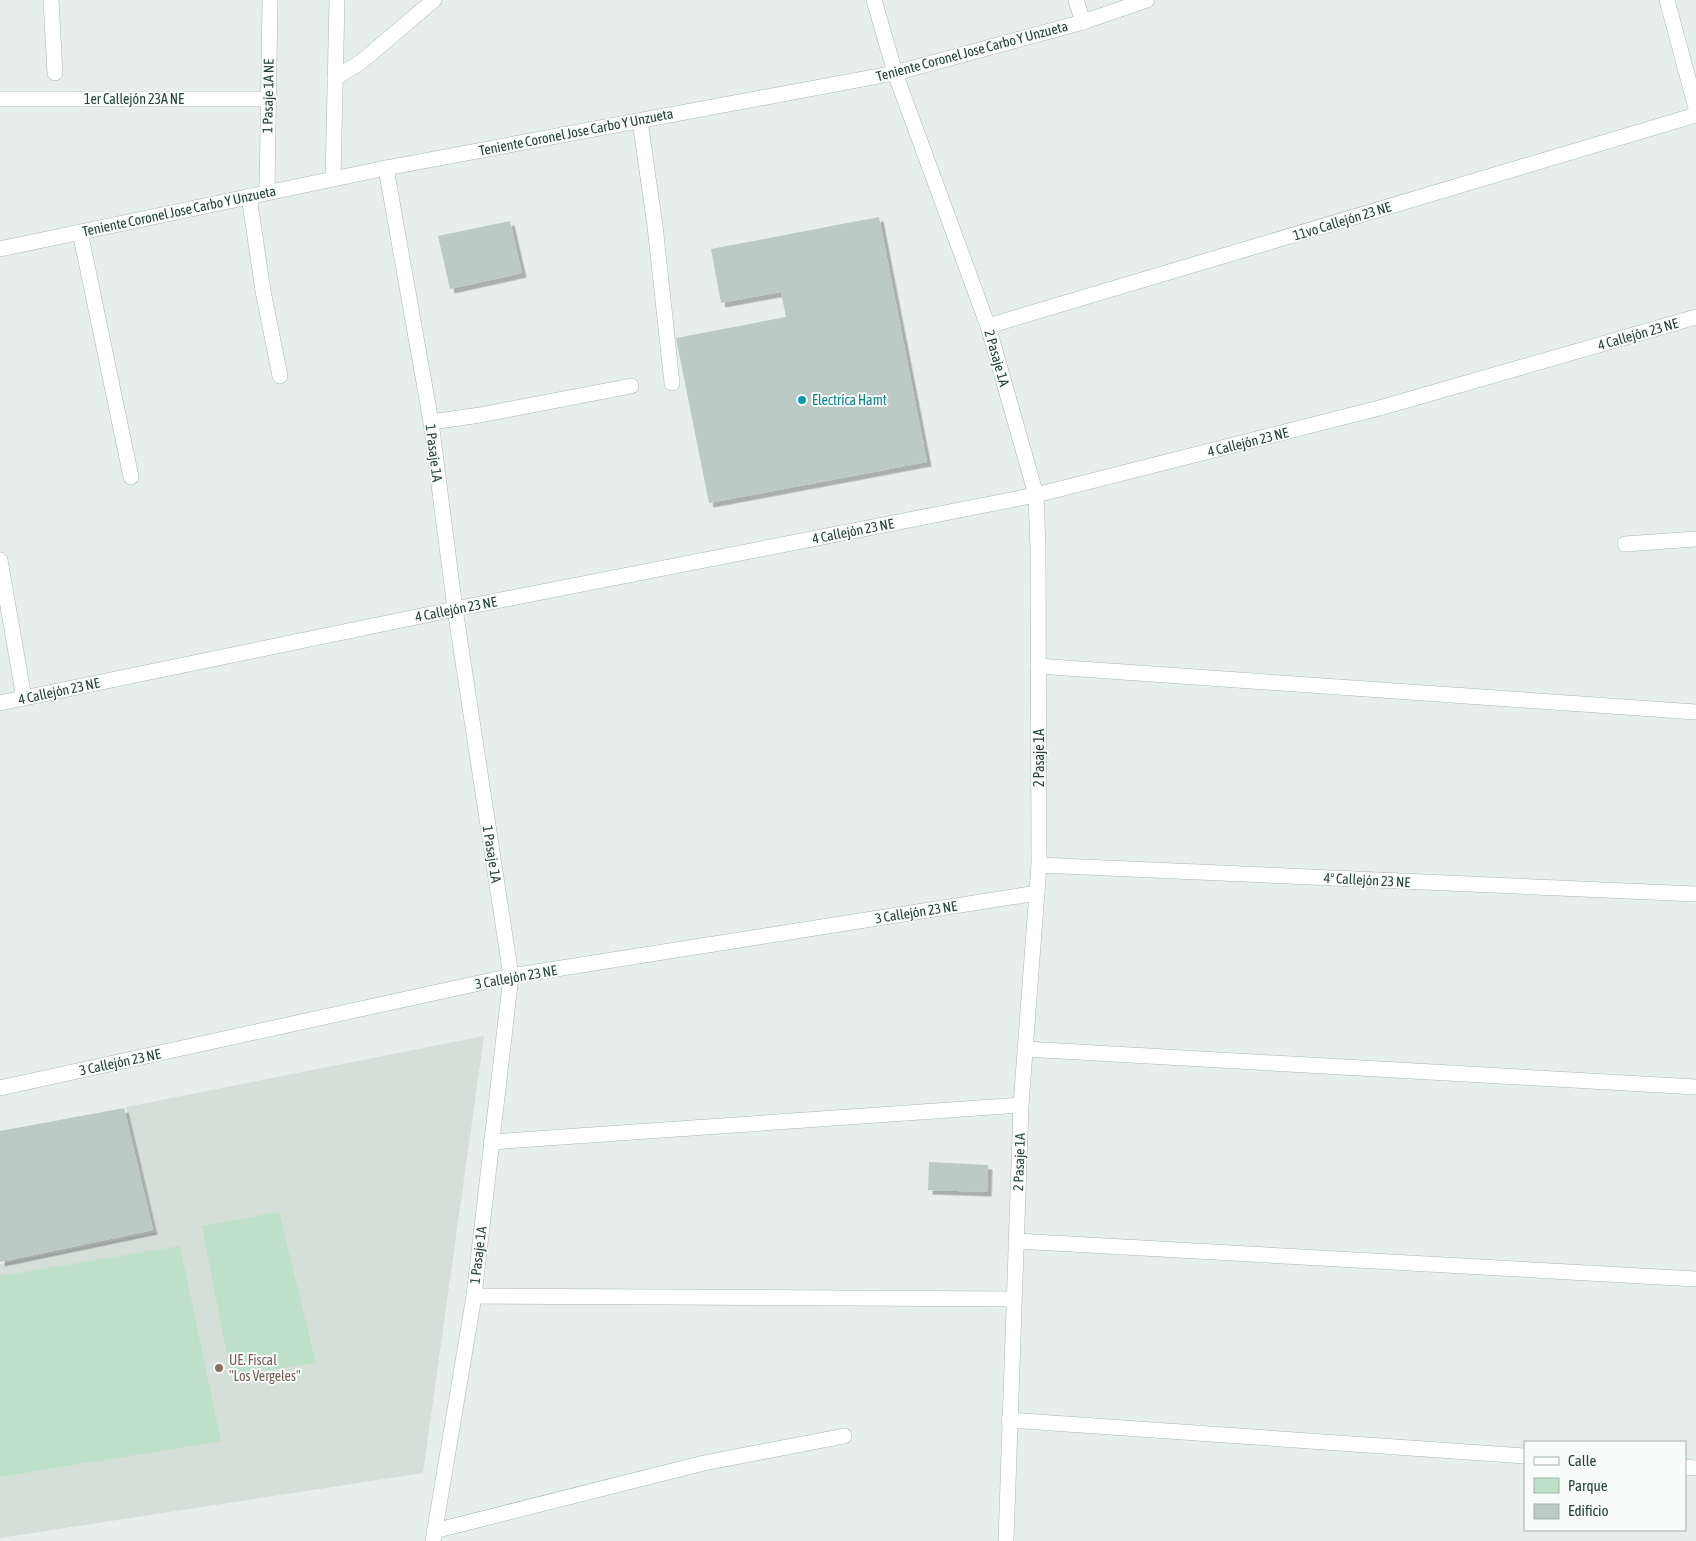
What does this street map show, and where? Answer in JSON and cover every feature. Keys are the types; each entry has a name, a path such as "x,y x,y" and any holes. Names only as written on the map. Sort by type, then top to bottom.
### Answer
{"street":[{"path":"51,0 55,73"},
{"name":"1 Pasaje 1A NE","path":"268,192 270,0"},
{"path":"333,179 337,0"},
{"path":"335,78 361,62 434,0"},
{"name":"2 Pasaje 1A","path":"874,0 894,73 988,326 1036,495 1038,550 1039,865 1020,1105 1006,1541"},
{"path":"1076,0 1082,22"},
{"name":"Teniente Coronel Jose Carbo Y Unzueta","path":"0,249 386,168 894,73 1082,22 1147,0"},
{"path":"1667,0 1696,108"},
{"name":"1er Callejón 23A NE","path":"0,99 268,99"},
{"name":"11vo Callejón 23 NE","path":"988,326 1696,115"},
{"path":"640,120 655,226 672,383"},
{"name":"1 Pasaje 1A","path":"386,168 431,422 454,610 511,976 474,1296 433,1536"},
{"path":"249,196 263,292 280,376"},
{"path":"80,232 131,477"},
{"name":"4 Callejón 23 NE","path":"0,703 454,610 1036,495 1383,407 1696,317"},
{"path":"431,422 480,415 631,386"},
{"path":"1625,544 1696,540"},
{"path":"0,560 24,698"},
{"path":"1038,666 1696,712"},
{"name":"4° Callejón 23 NE","path":"1039,865 1696,894"},
{"name":"3 Callejón 23 NE","path":"0,1088 511,976 1037,894"},
{"path":"1025,1049 1696,1087"},
{"path":"491,1142 1020,1105"},
{"path":"1016,1241 1696,1279"},
{"path":"474,1296 1013,1299"},
{"path":"1009,1420 1524,1456"},
{"path":"433,1536 704,1463 844,1436"}],"shaded area":[{"name":"UE. Fiscal \"Los Vergeles\"","path":"484,1036 423,1473 0,1538 0,1264 157,1232 126,1107"}],"green space":[{"path":"279,1212 316,1363 231,1376 202,1226"},
{"path":"180,1246 221,1441 0,1477 0,1276"}],"building":[{"name":"Electríca Hamt","path":"879,217 927,462 709,503 676,338 786,317 781,292 721,303 711,249"},
{"path":"510,221 522,273 450,289 438,236"},
{"path":"124,1108 153,1230 0,1262 0,1131"},
{"path":"929,1162 988,1165 987,1192 928,1190"}],"place":[{"name":"Electríca Hamt","path":"802,400"},
{"name":"UE. Fiscal \"Los Vergeles\"","path":"219,1368"}]}
